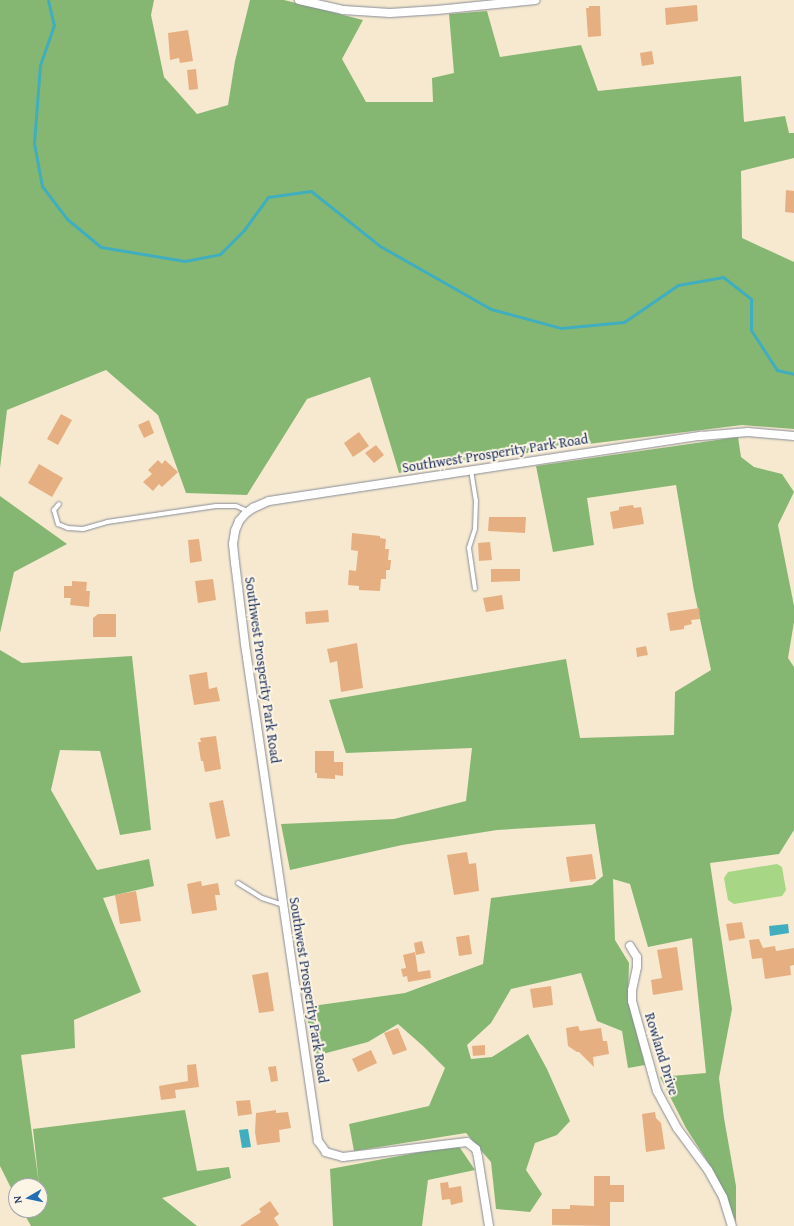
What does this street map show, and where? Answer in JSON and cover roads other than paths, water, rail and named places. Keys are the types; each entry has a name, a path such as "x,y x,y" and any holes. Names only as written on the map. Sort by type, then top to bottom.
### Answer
{"street":[{"path":"299,0 343,10 390,13 437,10 535,0"},
{"name":"Southwest Prosperity Park Road","path":"489,1226 476,1149 467,1142 343,1157 331,1155 322,1147 317,1136 235,563 233,544 235,531 239,521 249,511 269,501 719,434 748,432 794,436"},
{"name":"Rowland Drive","path":"630,946 637,957 638,967 632,990 632,1001 657,1091 677,1128 708,1170 723,1197 732,1226"}],"lane":[{"path":"471,470 476,507 475,529 469,548 475,589"},
{"path":"59,504 54,510 58,524 68,528 83,529 107,522 216,506 236,506 249,511"},
{"path":"238,883 262,898 283,905"}],"water":[{"path":"788,924 789,933 770,936 769,926"},
{"path":"248,1129 251,1147 242,1148 239,1130"}],"waterway":[{"path":"48,0 54,25 40,65 34,143 42,186 67,219 101,247 185,261 220,254 244,230 268,197 311,191 380,246 491,309 561,328 624,322 678,285 723,277 751,299 751,330 777,370 794,374"}]}
